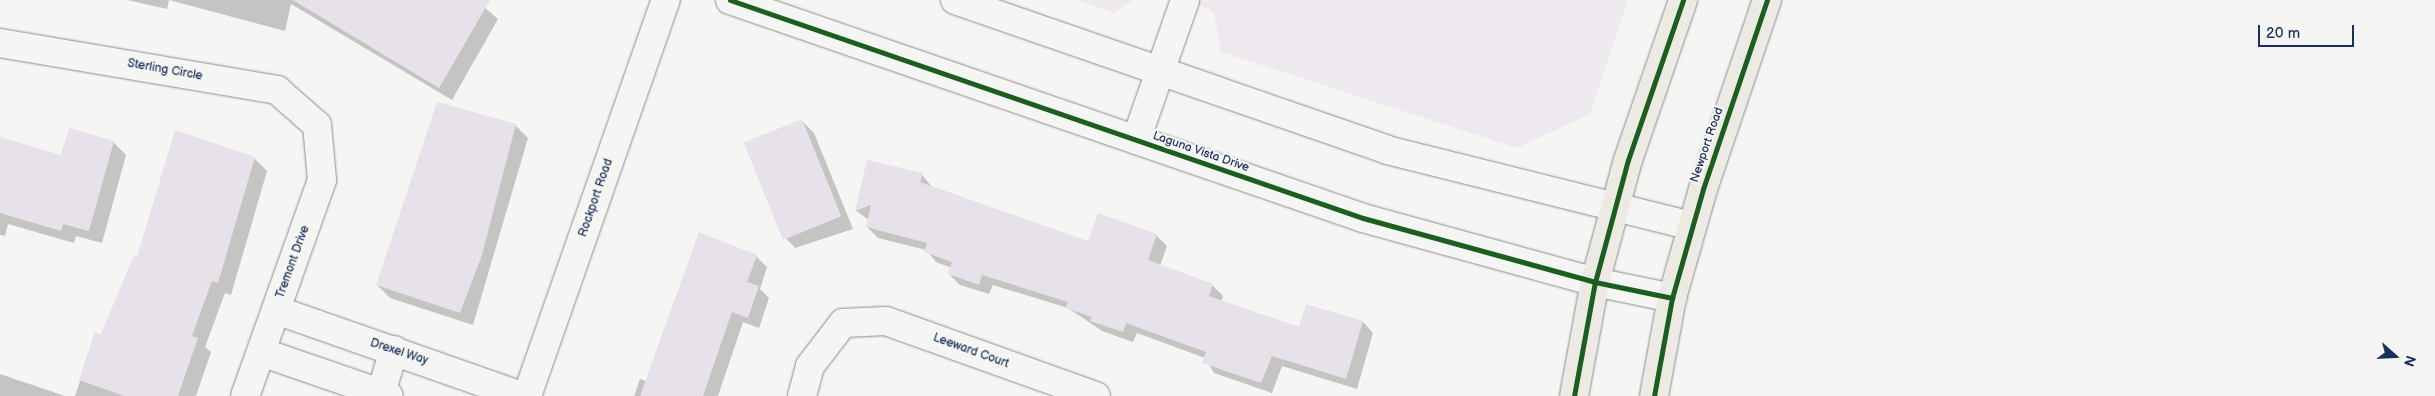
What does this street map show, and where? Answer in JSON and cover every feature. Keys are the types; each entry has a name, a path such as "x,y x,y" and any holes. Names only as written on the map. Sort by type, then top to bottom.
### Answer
{"main road":[{"path":"1574,396 1595,282 1616,207 1683,0"},
{"name":"Newport Road","path":"1654,396 1672,298 1692,226 1767,0"}],"street":[{"name":"Rockport Road","path":"527,396 666,0"},
{"name":"Laguna Vista Drive","path":"730,0 1363,218 1595,282 1672,298"},
{"path":"955,0 1387,150 1692,226"},
{"path":"1136,140 1185,0"},
{"name":"Sterling Circle","path":"0,43 277,90 317,125"},
{"name":"Tremont Drive","path":"245,396 322,180 317,125"},
{"name":"Drexel Way","path":"276,310 522,396"},
{"name":"Leeward Court","path":"802,396 810,366 843,323 886,321 1096,396"},
{"path":"261,352 385,395 394,350"}],"shaded area":[{"path":"1078,0 1132,0 1114,13"},
{"path":"1189,0 1628,0 1590,114 1517,148 1221,52 1214,12"}],"building":[{"path":"293,0 490,0 439,88"},
{"path":"437,102 516,124 482,255 460,313 376,285"},
{"path":"802,119 841,216 783,240 744,143"},
{"path":"69,128 114,141 89,231 63,224 61,231 0,213 0,137 61,155"},
{"path":"175,130 255,157 218,283 212,281 192,336 198,338 178,396 124,396 79,380 95,332 101,334 134,255 137,257"},
{"path":"867,160 923,173 920,182 1088,241 1098,213 1157,234 1148,260 1213,284 1209,296 1299,327 1306,304 1363,321 1346,379 1272,356 1261,383 1202,363 1206,352 1126,323 1123,332 1090,321 1092,317 1066,308 1068,302 982,275 979,285 948,274 952,262 924,252 927,243 866,227 871,205 855,211"},
{"path":"699,232 757,255 747,282 759,286 748,318 732,312 703,396 640,396"}],"cycle path":[{"path":"730,0 1363,218 1595,282 1672,298"},
{"path":"1574,396 1595,282 1628,160 1683,0"},
{"path":"1654,396 1672,298 1703,189 1767,0"}]}
